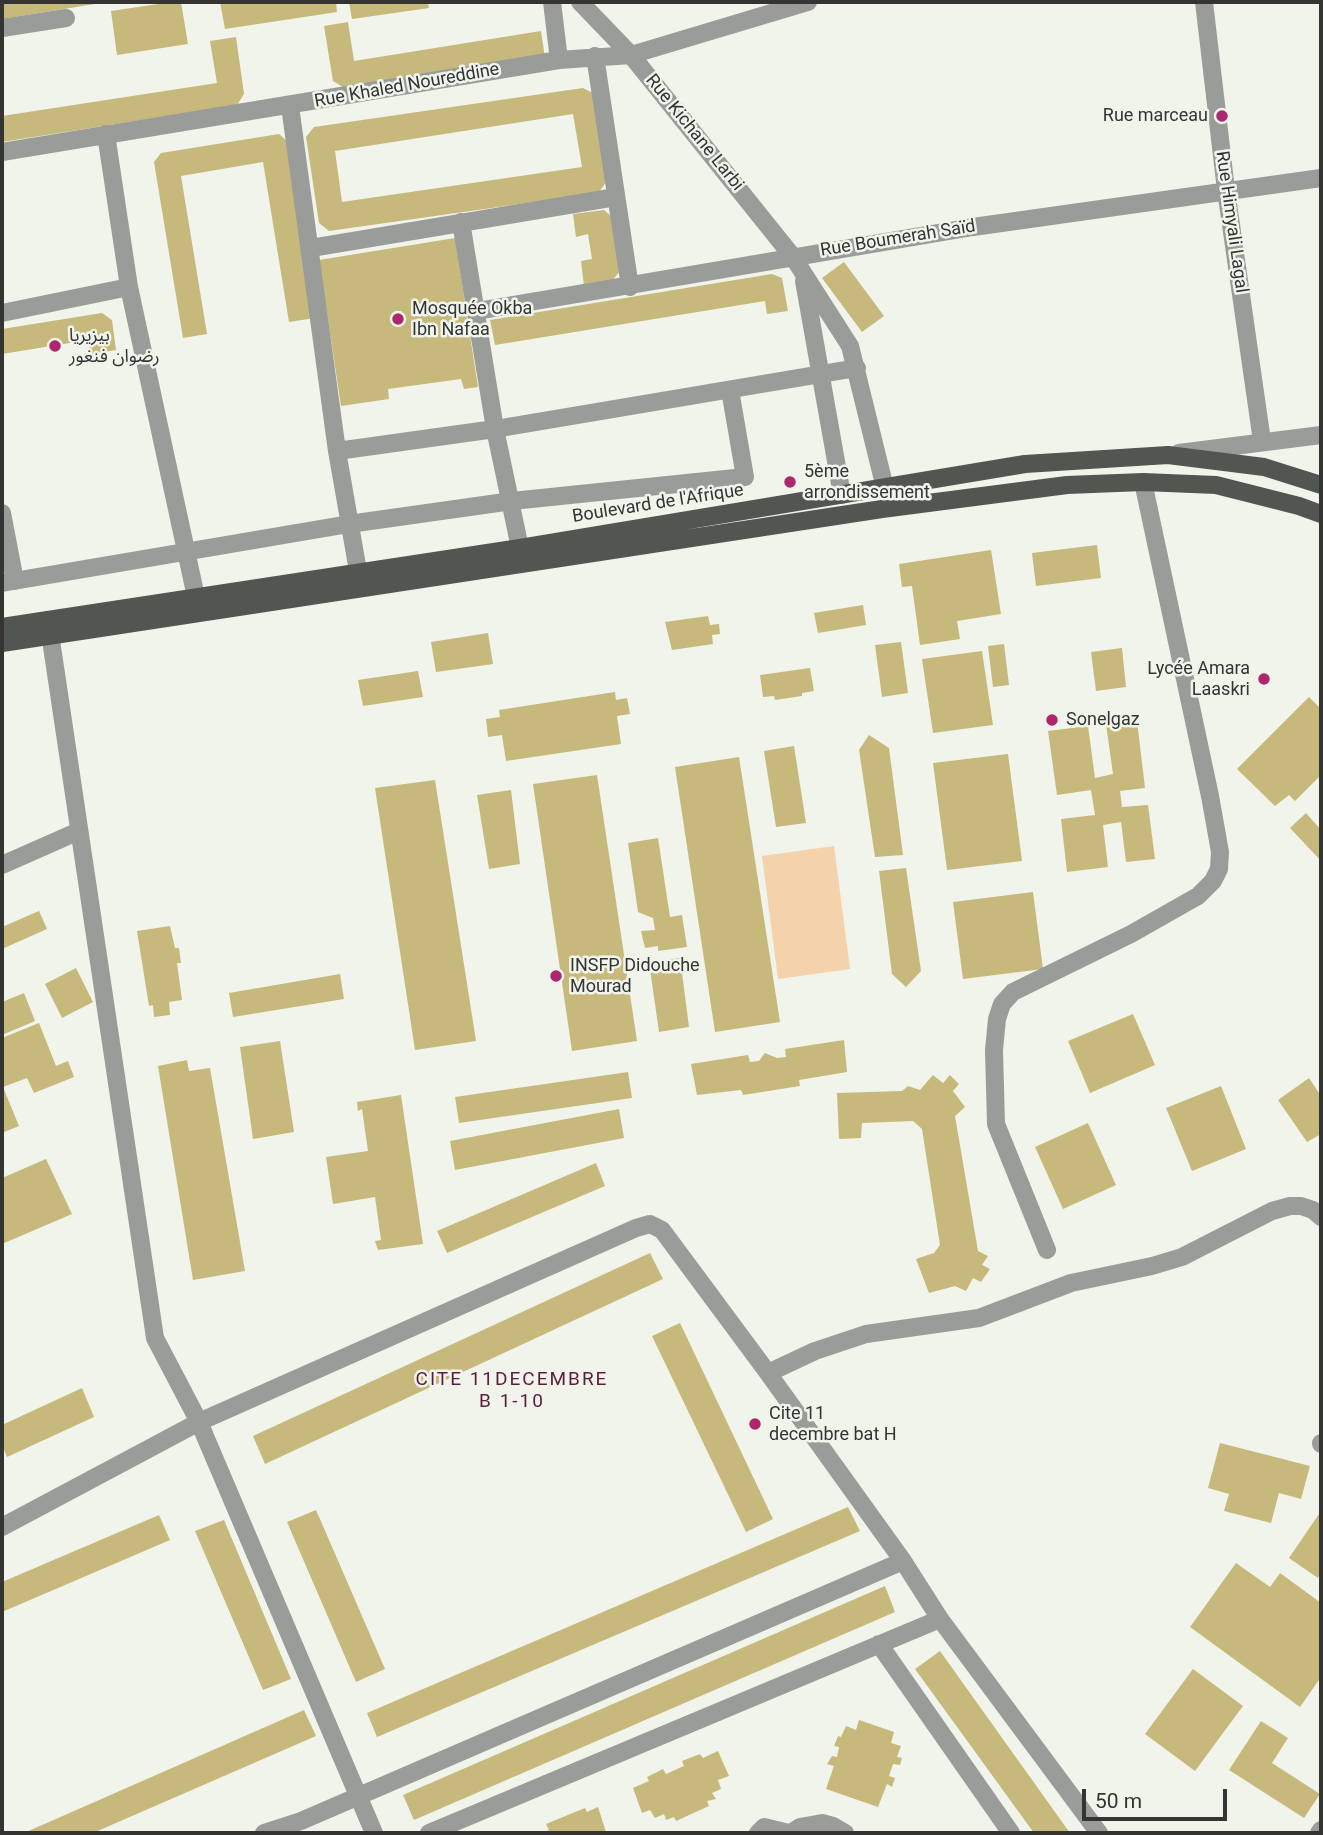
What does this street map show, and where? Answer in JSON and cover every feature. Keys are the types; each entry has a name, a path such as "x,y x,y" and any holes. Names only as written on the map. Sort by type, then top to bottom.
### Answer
{"main road":[{"name":"Boulevard de l'Afrique","path":"2,643 49,628 196,597 520,548 1025,464 1168,455 1264,467 1321,485"},
{"name":"Boulevard de l'Afrique","path":"2,627 49,628 1068,485 1143,482 1216,485 1321,514"}],"street":[{"path":"552,2 559,60"},
{"name":"Rue Kichane Larbi","path":"580,2 631,55 797,264 850,345 885,488"},
{"name":"Rue Khaled Noureddine","path":"2,152 559,60 631,55 808,2"},
{"name":"Rue Himyali Lagal","path":"1204,2 1226,190 1262,441"},
{"path":"2,28 66,18"},
{"path":"595,56 629,286"},
{"path":"290,106 337,451 358,572"},
{"path":"106,134 129,288 196,597"},
{"name":"Rue Boumerah Saïd","path":"477,312 629,286 797,264 973,227 1321,178"},
{"path":"311,248 616,197"},
{"path":"461,222 495,429 520,548"},
{"name":"Rue Kichane Larbi","path":"797,264 842,495"},
{"path":"2,313 129,288"},
{"path":"337,451 495,429 857,368"},
{"path":"2,513 8,582 349,524 512,502 745,477 730,390"},
{"path":"1168,455 1321,435"},
{"path":"1047,1250 996,1124 994,1050 997,1019 1002,1004 1013,992 1131,934 1198,896 1213,881 1219,869 1220,852 1210,796 1143,482"},
{"path":"49,628 155,1338 199,1422 374,1833"},
{"path":"2,865 79,831"},
{"path":"768,1373 815,1352 866,1334 979,1318 1071,1283 1181,1258 1272,1211 1301,1206 1313,1210 1321,1217"},
{"path":"2,1527 199,1422 635,1228 650,1224 662,1230 768,1373 903,1561 940,1619 1099,1833"},
{"path":"264,1833 299,1827 357,1796 903,1561"},
{"path":"429,1833 940,1619"},
{"path":"880,1644 1011,1833"},
{"path":"758,1833 764,1827 790,1833 800,1827 822,1824 833,1826 845,1833"}],"shaded area":[{"path":"834,846 850,969 778,979 762,856"}],"building":[{"path":"2,2 101,2 101,3 2,19"},
{"path":"181,2 188,44 117,55 111,11"},
{"path":"220,2 336,2 337,12 225,29"},
{"path":"349,2 428,2 429,8 352,19"},
{"path":"348,22 354,61 541,31 545,58 346,89 333,81 324,26"},
{"path":"236,37 244,94 237,105 2,142 2,116 217,83 210,41"},
{"path":"583,88 595,94 607,181 598,193 329,231 319,223 306,137 314,127","holes":["573,114 582,167 342,202 335,151"]},
{"path":"279,134 287,141 315,318 289,322 263,162 181,176 207,334 183,338 154,162 161,153"},
{"path":"604,210 611,216 619,272 613,280 584,286 581,261 592,259 588,234 576,237 573,214"},
{"name":"Mosquée Okba Ibn Nafaa","path":"455,238 478,387 464,389 461,379 388,389 389,399 341,406 319,260"},
{"path":"844,262 884,316 862,332 822,278"},
{"path":"772,274 782,278 788,311 767,314 765,301 495,345 490,320"},
{"path":"102,313 112,320 116,350 90,354 88,340 2,354 2,329"},
{"path":"1097,545 1101,578 1036,586 1032,553"},
{"path":"991,550 1001,614 957,621 960,639 920,645 912,586 902,587 899,564"},
{"path":"863,605 866,625 818,633 814,613"},
{"path":"708,616 710,625 719,624 720,634 712,635 713,644 672,650 665,622"},
{"path":"488,633 493,664 436,672 431,642"},
{"path":"901,642 908,693 882,697 875,645"},
{"path":"1004,644 1009,685 993,687 988,646"},
{"path":"1122,648 1126,687 1096,691 1091,652"},
{"path":"982,651 993,725 933,733 922,659"},
{"path":"810,668 814,691 802,693 802,696 775,700 774,696 763,697 760,675"},
{"path":"418,671 423,697 363,706 358,680"},
{"path":"615,692 616,700 627,698 630,714 617,716 621,744 506,761 502,735 488,737 486,719 500,717 499,710"},
{"path":"1309,697 1321,709 1321,775 1295,801 1289,795 1275,806 1237,769"},
{"path":"1137,721 1145,788 1120,791 1122,807 1148,805 1155,859 1126,862 1121,822 1103,825 1108,867 1067,872 1061,819 1095,815 1091,790 1057,795 1048,731 1088,726 1095,778 1113,774 1106,724"},
{"path":"869,735 889,748 903,855 875,857 859,750"},
{"path":"794,746 806,823 776,827 764,751"},
{"path":"1008,754 1022,861 947,870 933,763"},
{"path":"739,757 780,1022 715,1032 675,767"},
{"path":"597,775 637,1041 572,1051 533,784"},
{"path":"435,780 476,1041 415,1050 375,788"},
{"path":"511,790 520,864 489,869 477,795"},
{"path":"1306,813 1321,830 1321,861 1290,828"},
{"path":"658,838 670,917 682,915 687,947 658,951 658,946 645,948 641,931 655,930 653,918 638,912 628,843"},
{"path":"906,868 921,971 906,987 892,974 879,871"},
{"path":"1033,892 1043,969 963,979 953,902"},
{"path":"39,911 47,929 2,949 2,927"},
{"path":"170,926 175,948 179,948 181,963 177,963 182,1000 169,1002 170,1015 154,1017 153,1005 149,1006 137,931"},
{"path":"680,958 689,1027 659,1032 649,962"},
{"path":"76,968 93,1002 62,1018 45,984"},
{"path":"340,974 344,999 233,1017 229,993"},
{"path":"24,993 35,1021 2,1035 2,1002"},
{"path":"1133,1014 1155,1065 1090,1093 1068,1041"},
{"path":"39,1023 56,1066 68,1061 74,1077 34,1093 27,1078 3,1087 19,1126 2,1133 2,1038"},
{"path":"844,1040 847,1072 799,1080 800,1086 743,1095 741,1090 697,1095 691,1064 748,1055 750,1062 759,1061 765,1053 777,1058 786,1057 785,1049"},
{"path":"280,1041 294,1132 253,1139 240,1047"},
{"path":"187,1060 189,1071 210,1068 245,1271 193,1280 158,1066"},
{"path":"628,1072 632,1098 459,1123 455,1097"},
{"path":"933,1075 943,1083 950,1075 959,1084 953,1091 965,1107 955,1116 978,1251 988,1256 982,1265 990,1269 981,1282 973,1278 966,1291 955,1286 929,1293 916,1259 934,1253 940,1245 922,1129 913,1121 862,1123 861,1138 839,1139 837,1093 902,1091 908,1086 920,1090"},
{"path":"1309,1078 1321,1096 1321,1134 1307,1142 1278,1100"},
{"path":"1221,1086 1246,1149 1192,1171 1166,1108"},
{"path":"401,1095 423,1244 378,1250 375,1241 381,1240 375,1197 333,1204 326,1157 368,1151 362,1109 358,1111 357,1102"},
{"path":"619,1109 624,1138 455,1170 450,1141"},
{"path":"1088,1123 1116,1185 1063,1209 1035,1147"},
{"path":"46,1159 72,1214 2,1244 2,1178"},
{"path":"596,1163 605,1186 447,1253 437,1231"},
{"path":"650,1253 663,1279 265,1464 253,1436"},
{"path":"680,1323 773,1519 746,1532 652,1336"},
{"path":"82,1388 94,1417 7,1457 2,1445 2,1425"},
{"path":"1220,1443 1310,1466 1301,1499 1279,1493 1271,1523 1224,1511 1229,1494 1208,1488"},
{"path":"848,1507 860,1531 377,1737 367,1713"},
{"path":"316,1510 385,1669 356,1682 287,1522"},
{"path":"1321,1511 1321,1572 1318,1578 1289,1558"},
{"path":"159,1515 170,1540 2,1612 2,1582"},
{"path":"224,1520 291,1679 263,1690 195,1531"},
{"path":"1236,1563 1270,1587 1280,1573 1321,1603 1321,1677 1300,1707 1190,1627"},
{"path":"885,1586 895,1612 414,1820 403,1795"},
{"path":"940,1651 1070,1833 1034,1833 915,1669"},
{"path":"1193,1669 1243,1706 1195,1771 1145,1734"},
{"path":"304,1710 316,1736 93,1833 24,1833"},
{"path":"859,1720 894,1732 891,1743 901,1746 897,1757 902,1758 900,1765 893,1764 889,1776 895,1778 892,1787 887,1784 878,1807 826,1789 834,1766 827,1764 832,1756 837,1757 839,1747 834,1746 838,1736 841,1737 846,1726 856,1730"},
{"path":"1261,1721 1288,1738 1272,1763 1320,1794 1304,1818 1229,1770"},
{"path":"718,1751 729,1776 718,1780 721,1789 712,1793 716,1799 707,1801 709,1806 676,1821 674,1817 666,1820 664,1814 655,1818 650,1810 642,1813 633,1788 649,1781 647,1777 663,1769 666,1774 684,1766 682,1761 700,1754 703,1758"},
{"path":"598,1807 606,1832 543,1833 549,1830 546,1824 585,1808 587,1812"}],"place":[{"name":"Rue marceau","path":"1222,116"},
{"name":"Mosquée Okba Ibn Nafaa","path":"398,319"},
{"name":"بيزيريا رضوان فنغور","path":"55,346"},
{"name":"5ème arrondissement","path":"790,482"},
{"name":"Lycée Amara Laaskri","path":"1264,679"},
{"name":"Sonelgaz","path":"1052,720"},
{"name":"INSFP Didouche Mourad","path":"556,976"},
{"name":"Cite 11 decembre bat H","path":"755,1424"}],"district":[{"name":"CITE 11DECEMBRE B 1-10","path":"512,1391"}]}
